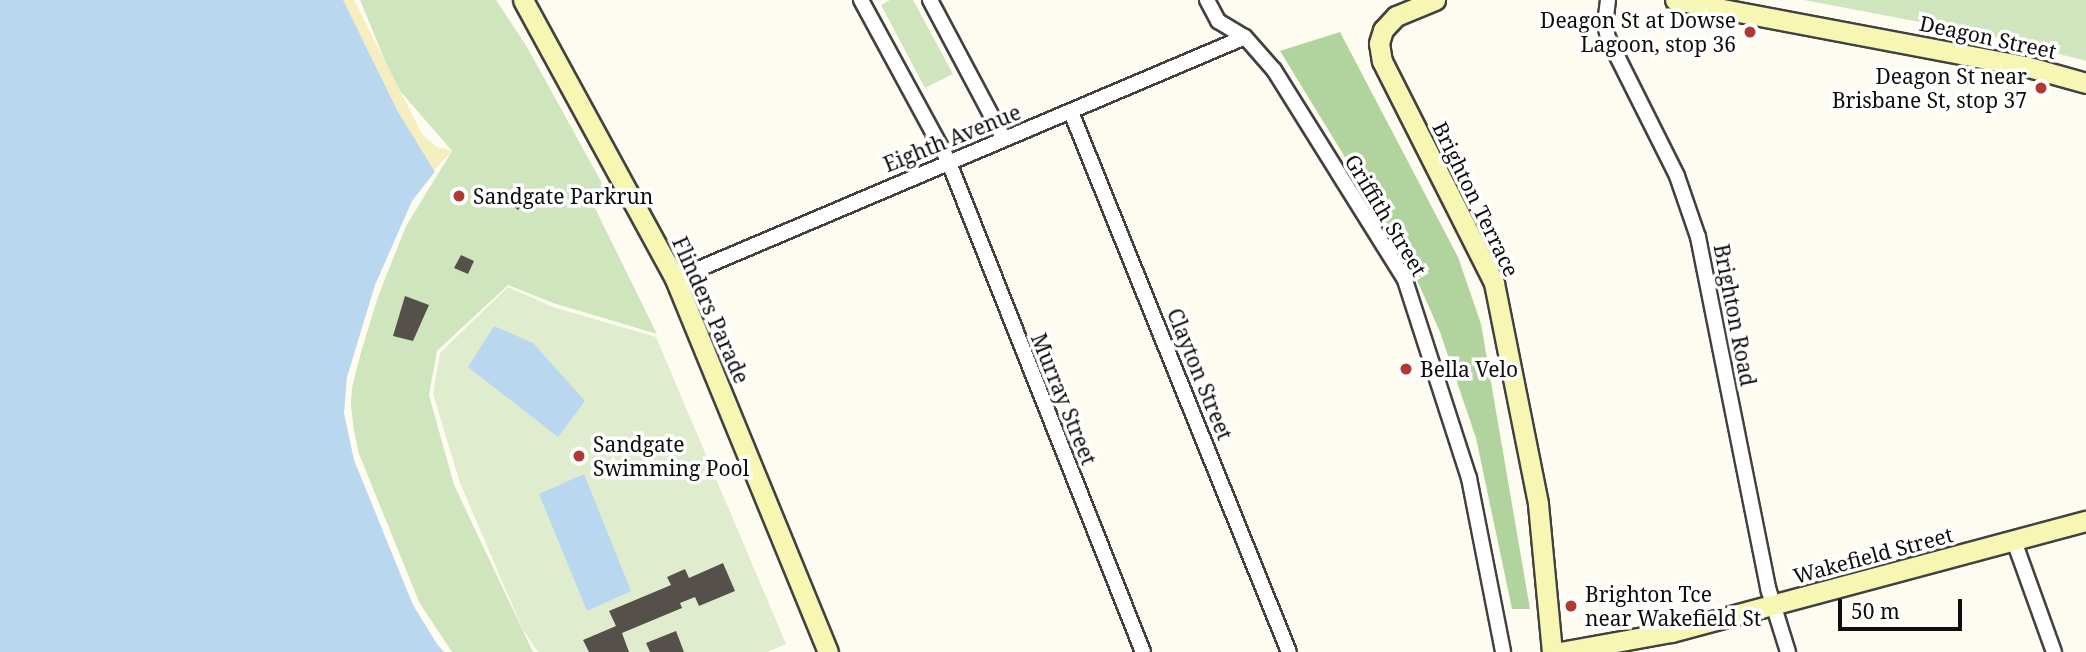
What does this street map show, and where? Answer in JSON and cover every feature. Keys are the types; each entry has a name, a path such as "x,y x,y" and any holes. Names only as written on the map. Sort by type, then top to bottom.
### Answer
{"street":[{"name":"Flinders Parade","path":"523,0 675,279 828,652"},
{"name":"Murray Street","path":"861,0 948,160 1143,652"},
{"path":"929,0 1004,139"},
{"name":"Griffith Street","path":"1207,0 1218,21 1245,37 1274,70 1405,280 1469,478 1503,652"},
{"name":"Brighton Terrace","path":"1435,0 1396,16 1383,30 1379,43 1382,61 1494,283 1535,491 1548,579 1552,652"},
{"name":"Brighton Road","path":"1608,0 1605,23 1608,38 1677,176 1699,237 1772,605 1788,652"},
{"name":"Deagon Street","path":"1675,0 2025,66 2086,83"},
{"name":"Eighth Avenue","path":"675,279 948,160 1071,112 1245,37"},
{"name":"Clayton Street","path":"1071,112 1289,652"},
{"name":"Wakefield Street","path":"1671,632 2086,521"},
{"path":"2014,541 2054,652"},
{"name":"Brighton Terrace","path":"1548,579 1556,597 1564,652"},
{"path":"1564,652 1671,632"},
{"path":"1621,652 1671,632"}],"green space":[{"path":"360,0 496,0 527,47 608,194 592,202 657,334 553,303 508,285 437,351 429,395 454,485 533,652 452,652 442,641 419,602 355,444 350,395 370,317 406,226 452,151 395,85"},
{"path":"890,0 913,0 953,74 925,88 881,5"},
{"path":"1804,0 2086,0 2086,61 1988,35"},
{"path":"1340,32 1458,257 1481,324 1530,609 1512,609 1476,438 1440,332 1409,262 1280,51"},
{"name":"Sandgate Swimming Pool","path":"508,287 553,307 656,337 786,644 767,652 538,652 523,630 460,483 433,394 440,353"}],"sand":[{"path":"310,0 354,0 422,134 435,146 452,151 422,184"}],"water":[{"path":"0,0 343,0 398,112 435,172 404,225 368,316 348,395 353,444 423,618 449,652 0,652"},
{"path":"494,326 533,343 585,401 558,437 468,367"},
{"path":"584,474 631,591 587,611 539,494"}],"pier":[{"path":"437,169 406,226 381,287 353,378 350,412 360,459 419,602 452,652 444,652 437,644 413,605 354,460 344,413 347,377 375,285 412,201"}],"building":[{"path":"517,186 529,195 518,210 506,200"},
{"path":"461,255 474,261 468,274 454,268"},
{"path":"405,296 429,305 413,341 393,336"},
{"path":"723,563 735,591 699,606 695,597 680,603 682,608 622,633 629,652 589,652 583,640 616,626 609,611 671,585 667,577 685,569 689,578"},
{"path":"676,631 684,652 650,652 646,643"}],"place":[{"name":"Deagon St at Dowse Lagoon, stop 36","path":"1750,32"},
{"name":"Deagon St near Brisbane St, stop 37","path":"2041,88"},
{"name":"Sandgate Parkrun","path":"459,196"},
{"name":"Bella Velo","path":"1406,369"},
{"name":"Sandgate Swimming Pool","path":"579,456"},
{"name":"Brighton Tce near Wakefield St","path":"1571,606"}]}
